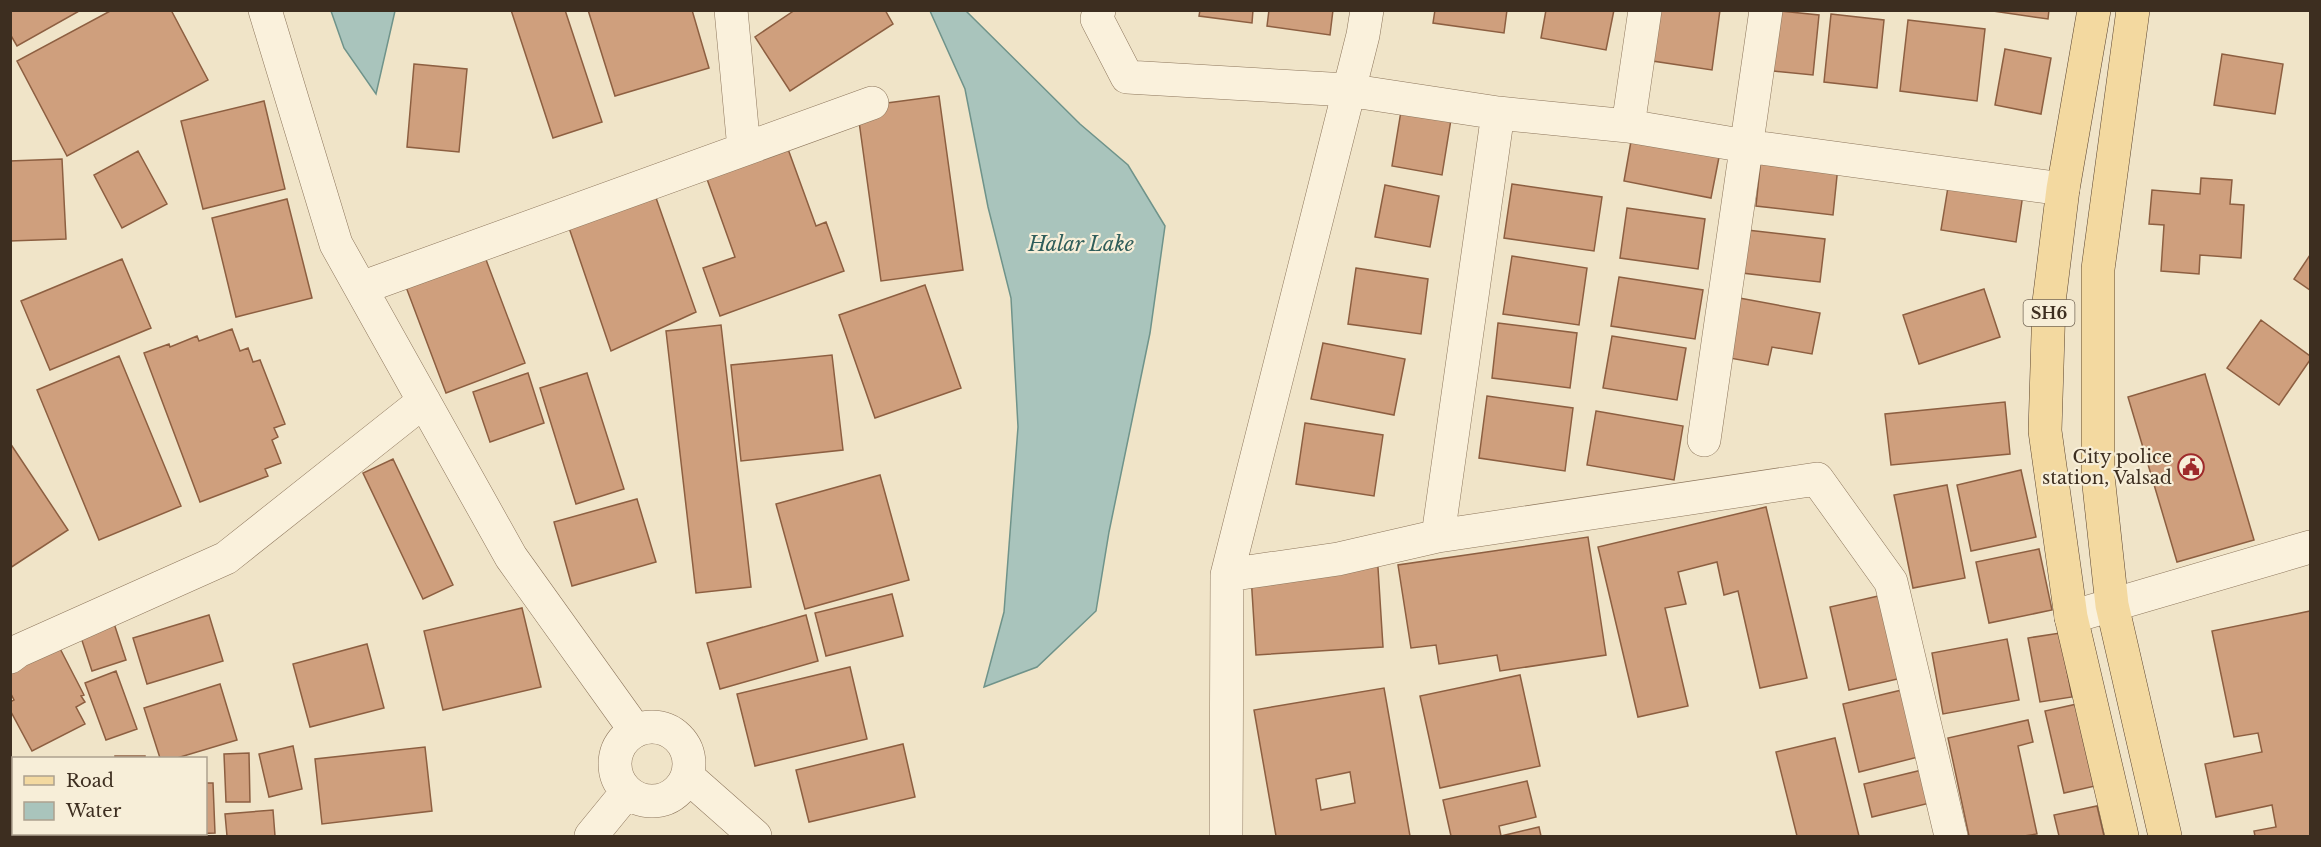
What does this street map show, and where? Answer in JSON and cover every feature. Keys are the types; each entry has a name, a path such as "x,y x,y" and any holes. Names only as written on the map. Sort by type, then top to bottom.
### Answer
{"main road":[{"name":"SH6","path":"2094,10 2063,189 2049,302 2045,431 2071,617 2122,837"},
{"path":"2133,10 2098,269 2098,476 2112,604 2165,837"}],"street":[{"path":"265,10 336,243 511,557 635,730"},
{"path":"731,10 744,149"},
{"path":"1099,10 1097,19 1127,77 1347,90 1498,113 1628,126 1746,146 2063,189"},
{"path":"1226,837 1227,575 1347,90 1363,35 1366,10"},
{"path":"1628,126 1645,10"},
{"path":"1704,440 1766,10"},
{"path":"361,288 872,103"},
{"path":"1438,536 1498,113"},
{"path":"10,657 18,651 226,558 424,401"},
{"path":"1227,575 1338,559 1438,536 1817,479 1891,582 1951,837"},
{"path":"2071,617 2310,547"},
{"path":"649,726 664,728 677,735 686,747 690,761 687,776 680,789 669,798 654,802 640,800 627,792 618,781 614,766 616,752 623,739 635,730 649,726"},
{"path":"687,776 754,837"},
{"path":"591,837 627,792"}],"water":[{"path":"331,11 395,11 376,94 344,48"},
{"name":"Halar Lake","path":"930,11 966,11 1080,124 1128,165 1165,226 1150,333 1109,532 1096,611 1037,667 984,687 1004,612 1018,427 1011,298 988,207 965,89"}],"building":[{"path":"10,10 81,10 17,46 10,34"},
{"path":"112,10 171,10 208,80 67,156 17,61"},
{"path":"511,10 565,10 602,122 553,138"},
{"path":"588,10 692,10 709,68 615,96"},
{"path":"795,10 885,10 893,24 790,91 755,37"},
{"path":"1200,10 1253,10 1252,23 1199,16"},
{"path":"1269,10 1333,10 1330,35 1267,26"},
{"path":"1435,10 1507,10 1504,33 1433,23"},
{"path":"1546,10 1614,10 1606,50 1541,38"},
{"path":"1652,10 1720,10 1712,70 1646,60"},
{"path":"1770,10 1819,15 1813,75 1764,70"},
{"path":"1986,10 2049,10 2048,19"},
{"path":"1831,14 1884,20 1877,88 1824,82"},
{"path":"1908,20 1985,29 1977,101 1900,91"},
{"path":"2005,49 2051,58 2041,114 1995,105"},
{"path":"2222,54 2283,64 2275,114 2214,105"},
{"path":"414,64 467,69 459,152 407,147"},
{"path":"939,96 963,270 881,281 857,107"},
{"path":"1403,99 1453,107 1442,175 1392,166"},
{"path":"264,101 285,189 203,209 181,121"},
{"path":"1633,130 1721,147 1711,198 1624,181"},
{"path":"784,138 816,226 826,222 844,271 720,316 703,268 735,257 703,168"},
{"path":"138,151 167,204 122,228 94,175"},
{"path":"1761,157 1838,166 1833,215 1756,206"},
{"path":"62,159 66,239 10,241 10,161"},
{"path":"1950,175 2024,187 2016,242 1941,230"},
{"path":"2201,178 2232,180 2230,204 2244,205 2241,258 2200,255 2199,274 2161,271 2164,225 2149,224 2152,190 2200,194"},
{"path":"1512,184 1602,197 1594,251 1504,238"},
{"path":"1385,185 1439,196 1430,247 1375,237"},
{"path":"655,195 696,312 611,351 566,219"},
{"path":"287,199 312,298 236,317 212,218"},
{"path":"1627,208 1705,219 1698,269 1620,258"},
{"path":"1747,230 1825,239 1820,282 1742,273"},
{"path":"2310,255 2310,290 2294,279"},
{"path":"1512,256 1587,268 1579,325 1503,314"},
{"path":"485,257 525,363 446,393 406,287"},
{"path":"122,259 151,328 50,370 21,301"},
{"path":"1356,268 1428,279 1421,334 1348,324"},
{"path":"1619,277 1703,290 1695,339 1611,326"},
{"path":"925,285 961,388 875,418 839,315"},
{"path":"1984,289 2000,337 1919,364 1903,315"},
{"path":"1734,297 1820,313 1812,354 1772,347 1768,365 1724,357"},
{"path":"2261,320 2310,356 2310,360 2279,405 2227,368"},
{"path":"1498,323 1577,333 1570,388 1492,378"},
{"path":"721,325 751,587 696,593 666,331"},
{"path":"232,329 240,351 248,348 253,362 260,360 285,424 274,428 278,437 272,440 281,463 265,469 268,476 200,502 144,353 169,344 170,347 197,336 199,341"},
{"path":"1612,336 1686,348 1677,400 1603,388"},
{"path":"1323,343 1405,359 1394,415 1311,399"},
{"path":"832,355 843,450 741,461 731,365"},
{"path":"119,356 181,506 99,540 37,390"},
{"path":"528,373 544,423 490,442 473,392"},
{"path":"587,373 624,489 576,504 540,388"},
{"path":"2205,374 2254,540 2177,562 2128,397"},
{"path":"1487,396 1573,408 1565,471 1479,458"},
{"path":"2005,402 2010,454 1891,465 1885,414"},
{"path":"1596,411 1683,426 1674,480 1587,465"},
{"path":"1305,423 1383,435 1374,496 1296,484"},
{"path":"10,443 68,530 10,568"},
{"path":"393,459 453,585 423,599 363,473"},
{"path":"2021,470 2036,537 1971,551 1957,485"},
{"path":"880,475 909,580 805,609 776,504"},
{"path":"1947,485 1965,578 1913,588 1894,495"},
{"path":"637,499 656,562 572,586 554,522"},
{"path":"1766,507 1807,678 1760,688 1738,591 1724,595 1717,562 1678,572 1686,604 1665,608 1688,706 1638,717 1598,547"},
{"path":"1588,537 1606,655 1500,671 1497,655 1439,664 1436,645 1411,648 1398,565"},
{"path":"2039,549 2052,610 1989,623 1976,562"},
{"path":"1377,552 1383,647 1256,655 1250,560"},
{"path":"1896,592 1915,675 1849,690 1830,607"},
{"path":"892,594 903,636 826,656 815,613"},
{"path":"106,599 126,660 92,671 72,610"},
{"path":"522,608 541,687 443,710 424,631"},
{"path":"2310,611 2310,836 2255,836 2254,831 2276,827 2272,805 2216,817 2205,764 2262,752 2258,733 2234,737 2212,631"},
{"path":"209,615 223,661 147,684 133,638"},
{"path":"806,615 818,661 720,689 707,643"},
{"path":"2060,633 2072,697 2040,702 2028,638"},
{"path":"53,635 84,695 81,696 85,702 76,707 85,724 32,751 10,710 10,702 14,700 10,692 10,657"},
{"path":"2007,639 2019,700 1943,714 1932,653"},
{"path":"367,644 384,708 310,727 293,664"},
{"path":"850,667 867,739 755,766 737,694"},
{"path":"116,671 137,729 106,740 85,683"},
{"path":"1520,675 1540,766 1440,788 1420,696"},
{"path":"220,684 237,740 180,757 160,757 144,708"},
{"path":"1384,688 1410,836 1276,836 1254,710","holes":["1350,772 1355,803 1321,810 1316,779"]},
{"path":"1910,688 1926,755 1859,772 1843,704"},
{"path":"2077,704 2095,786 2064,793 2045,711"},
{"path":"2028,720 2033,742 2018,746 2037,834 1969,836 1948,738"},
{"path":"1835,738 1859,836 1797,836 1776,752"},
{"path":"903,744 915,797 809,822 796,770"},
{"path":"293,746 302,789 269,797 259,754"},
{"path":"425,747 432,811 322,824 315,759"},
{"path":"249,753 250,802 226,802 224,754"},
{"path":"115,756 145,756 145,757"},
{"path":"1926,769 1934,802 1872,817 1864,784"},
{"path":"1527,781 1536,817 1499,826 1501,836 1451,836 1443,800"},
{"path":"207,783 213,783 215,833 207,833"},
{"path":"2097,806 2104,836 2059,836 2054,815"},
{"path":"273,810 275,836 227,836 225,814"},
{"path":"12,816 12,835 102,835 102,836 10,836"},
{"path":"1539,827 1541,836 1501,836"},
{"path":"113,835 144,835 143,836"}],"place":[{"name":"City police station, Valsad","path":"2191,467"}]}
